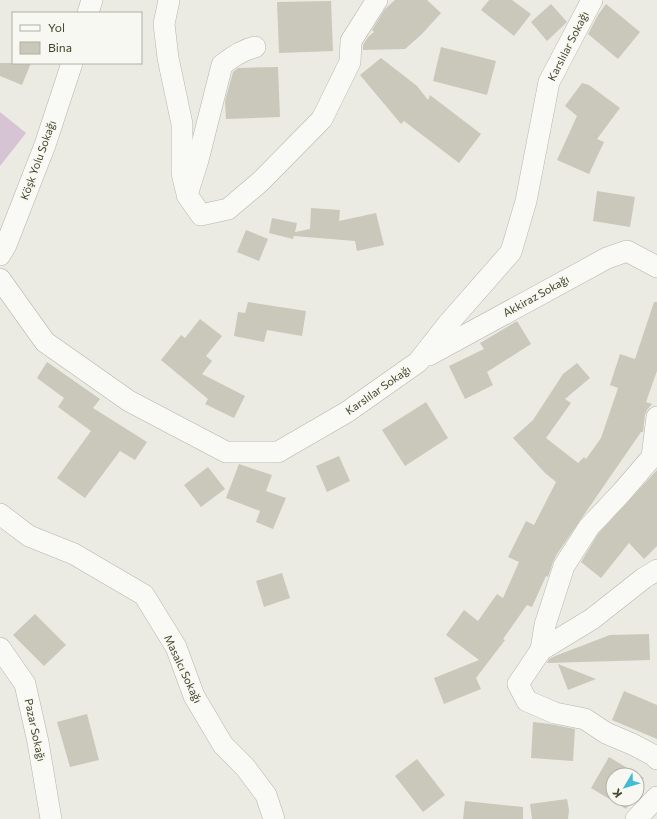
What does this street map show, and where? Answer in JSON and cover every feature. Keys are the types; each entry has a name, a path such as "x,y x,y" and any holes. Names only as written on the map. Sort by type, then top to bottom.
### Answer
{"street":[{"path":"88,12 92,0"},
{"path":"169,0 164,24 168,58 182,124 182,173 187,195 200,214 228,209 260,182 322,119 350,62 351,41 377,0"},
{"name":"Karslılar Sokağı","path":"0,279 45,342 129,401 226,452 278,452 347,412 418,362 447,325 511,252 526,201 549,82 592,0"},
{"path":"187,195 198,160 222,65 240,52 254,47"},
{"name":"Köşk Yolu Sokağı","path":"0,255 6,245 45,145 72,64"},
{"name":"Akkiraz Sokağı","path":"418,362 607,258 627,251 657,267"},
{"path":"541,650 545,625 564,566 589,527 652,457 657,417"},
{"name":"Masalcı Sokağı","path":"0,514 30,536 74,554 144,595 176,647 194,696 223,746 245,767 266,795 274,819"},
{"path":"657,570 644,578 592,619 541,650 518,684 527,701 555,713 585,719 606,733 653,755 657,760"},
{"name":"Pazar Sokağı","path":"0,648 25,684 38,742 52,819"},
{"path":"636,819 657,797"}],"shaded area":[{"path":"0,112 26,133 0,166"}],"building":[{"path":"395,0 427,0 441,13 422,34 405,49 363,50 363,45 368,37 374,32 372,30 385,9"},
{"path":"489,0 512,0 531,14 514,36 481,10"},
{"path":"331,1 333,51 279,53 277,2"},
{"path":"551,4 567,22 547,41 531,22"},
{"path":"606,4 640,32 618,59 588,34 598,15"},
{"path":"441,47 496,61 487,95 433,81"},
{"path":"381,58 417,86 428,100 430,95 481,134 459,163 404,121 401,124 360,75"},
{"path":"0,63 31,64 22,85 0,76"},
{"path":"278,67 280,117 226,119 225,101 233,72 238,68"},
{"path":"582,83 589,85 620,108 597,139 604,142 589,174 557,160 577,116 565,106"},
{"path":"597,191 635,197 630,227 593,221"},
{"path":"311,208 340,210 339,221 376,213 384,245 357,251 355,241 294,236 293,239 269,233 272,218 297,223 295,232 310,229"},
{"path":"246,230 268,239 259,261 237,252"},
{"path":"248,302 306,311 302,336 267,330 264,342 234,336 238,312 245,313"},
{"path":"654,302 657,302 657,371 646,402 652,404 645,415 643,432 641,432 557,554 548,577 546,576 532,607 527,605 503,639 505,640 476,678 481,689 444,704 434,678 479,660 446,635 464,610 478,621 497,594 503,598 519,562 508,557 526,521 534,525 556,482 545,473 513,438 533,420 563,374 577,363 590,378 565,399 571,403 546,438 578,463 584,457 586,459 601,438 618,388 610,385 620,354 635,359"},
{"path":"200,319 222,336 206,356 212,361 202,374 245,396 234,418 205,404 208,399 161,360 181,335 185,338"},
{"path":"517,321 531,344 487,372 493,385 465,399 449,366 484,349 480,343"},
{"path":"47,362 100,399 93,408 147,442 135,460 120,451 85,498 57,478 91,431 58,407 64,398 37,378"},
{"path":"426,402 448,438 405,466 382,430"},
{"path":"339,456 350,481 327,492 316,466"},
{"path":"239,464 272,475 266,491 286,498 273,529 256,522 260,511 226,498"},
{"path":"208,467 225,489 201,507 184,485"},
{"path":"657,470 657,546 644,559 629,543 601,578 581,562 598,534"},
{"path":"282,573 290,598 264,607 256,581"},
{"path":"35,614 66,645 44,666 13,635"},
{"path":"649,634 650,660 547,663 549,659 555,656 610,635"},
{"path":"558,664 596,679 568,690"},
{"path":"624,691 657,705 657,739 612,720"},
{"path":"87,714 99,760 70,767 57,722"},
{"path":"533,722 575,729 573,761 531,758"},
{"path":"609,757 626,767 605,767 605,796 591,788"},
{"path":"417,759 445,795 423,812 395,776"},
{"path":"567,799 569,810 568,819 532,819 530,804"},
{"path":"465,801 523,807 523,819 463,819"}]}
